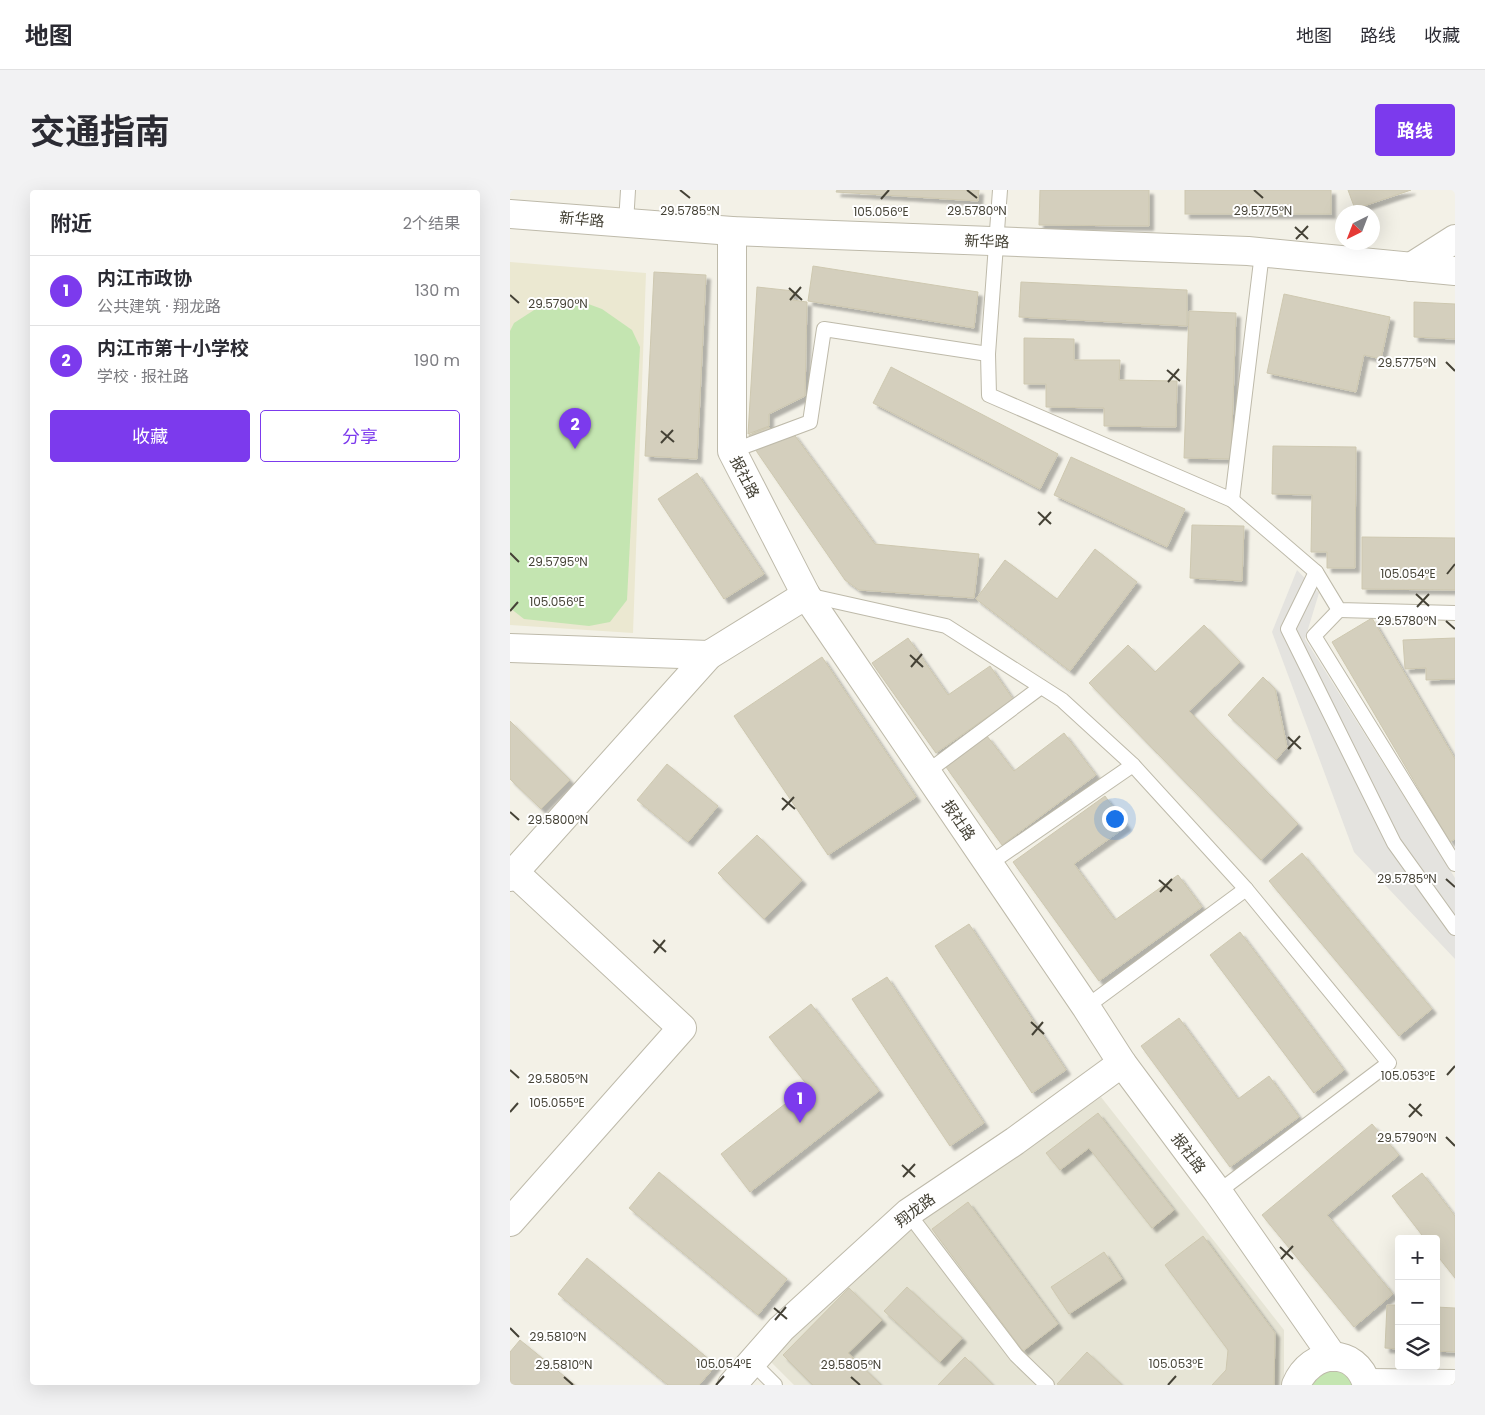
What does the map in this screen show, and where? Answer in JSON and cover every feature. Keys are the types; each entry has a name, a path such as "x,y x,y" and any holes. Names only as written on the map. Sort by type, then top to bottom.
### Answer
{"street":[{"name":"新华路","path":"510,214 732,231 1262,252 1455,271"},
{"name":"报社路","path":"732,231 732,451 806,594 1086,1006 1122,1063 1218,1192 1333,1357"},
{"path":"1411,267 1455,239"},
{"path":"510,1222 682,1028 512,874 709,655 806,594"},
{"path":"510,648 709,655"},
{"name":"翔龙路","path":"732,1385 781,1329 908,1213 1015,1141 1122,1063"},
{"path":"1296,1385 1302,1373 1310,1364 1321,1359 1333,1357 1344,1359 1354,1364 1362,1372 1367,1384 1455,1384"}],"lane":[{"path":"626,223 628,190"},
{"path":"1000,190 988,354 989,395 1232,500 1316,572 1339,610"},
{"path":"1232,500 1262,252"},
{"path":"732,451 810,422 824,329 988,354"},
{"path":"1316,572 1288,629 1394,843 1455,928"},
{"path":"806,594 946,626 1062,700 1133,765 1246,889 1389,1063 1218,1192"},
{"path":"1455,613 1339,610 1314,636 1455,864"},
{"path":"927,772 1041,687"},
{"path":"989,864 1133,765"},
{"path":"1086,1006 1246,889"},
{"path":"908,1213 1016,1356 1047,1385"},
{"path":"752,1362 775,1385"}],"shaded area":[{"path":"510,262 646,273 633,633 510,625"},
{"path":"1297,570 1319,593 1305,639 1455,878 1455,959 1354,852 1272,632"},
{"path":"1101,1097 1284,1330 1284,1385 794,1385 768,1359 922,1217"}],"green space":[{"path":"572,298 602,309 632,330 640,347 627,600 610,622 589,626 524,619 510,608 510,331 514,323 545,303"},
{"path":"1344,1370 1357,1385 1308,1385 1320,1371"}],"building":[{"path":"837,190 979,190 978,201 836,192"},
{"path":"1040,190 1149,190 1149,226 1039,225"},
{"path":"1185,190 1331,190 1331,214 1185,214"},
{"path":"1348,190 1411,190 1367,205 1354,205"},
{"path":"813,266 978,292 974,328 808,301"},
{"path":"654,272 706,275 697,459 645,456"},
{"path":"1021,282 1187,290 1187,326 1019,317"},
{"path":"757,287 794,291 793,300 807,302 805,396 769,414 769,426 748,434"},
{"path":"1284,294 1390,317 1381,359 1364,355 1356,392 1267,373"},
{"path":"1414,302 1455,304 1455,339 1414,337"},
{"path":"1189,311 1236,313 1231,459 1184,458"},
{"path":"1024,338 1074,339 1074,360 1120,360 1119,380 1177,381 1176,427 1104,426 1104,408 1046,407 1046,384 1024,384"},
{"path":"891,367 1058,454 1040,489 873,403"},
{"path":"769,427 779,441 793,433 875,544 979,554 974,598 859,590 845,580 757,452 749,435"},
{"path":"1273,446 1356,447 1355,568 1327,568 1327,552 1311,552 1312,495 1272,494"},
{"path":"1071,457 1185,509 1167,547 1054,495"},
{"path":"697,473 764,574 724,599 658,499"},
{"path":"1192,525 1244,526 1242,581 1190,578"},
{"path":"1362,537 1455,538 1455,590 1362,589"},
{"path":"1095,549 1137,582 1070,671 976,599 1005,560 1057,599"},
{"path":"1372,618 1455,759 1455,839 1450,842 1332,642"},
{"path":"1204,625 1240,662 1189,711 1298,824 1261,860 1089,683 1128,645 1155,672"},
{"path":"908,638 948,695 990,666 1013,699 936,753 872,663"},
{"path":"1455,638 1455,679 1426,680 1426,668 1405,669 1403,640"},
{"path":"822,657 916,797 828,855 734,716"},
{"path":"1263,677 1275,689 1287,747 1276,760 1228,715"},
{"path":"510,721 570,780 541,809 510,779"},
{"path":"1064,733 1096,775 1002,845 946,767 987,736 1014,771"},
{"path":"667,764 718,806 688,842 637,800"},
{"path":"1105,796 1127,826 1074,864 1115,920 1178,875 1202,907 1099,981 1013,862"},
{"path":"757,835 802,880 764,919 718,873"},
{"path":"1302,853 1432,1009 1399,1036 1269,881"},
{"path":"969,924 1066,1070 1032,1093 935,946"},
{"path":"1240,932 1344,1070 1314,1093 1210,955"},
{"path":"887,977 984,1123 950,1146 852,999"},
{"path":"811,1004 879,1091 750,1192 721,1154 808,1086 769,1037"},
{"path":"1179,1018 1238,1099 1269,1076 1299,1117 1230,1167 1141,1046"},
{"path":"1098,1113 1174,1210 1152,1228 1089,1148 1060,1170 1046,1153"},
{"path":"1372,1124 1399,1155 1327,1215 1393,1294 1354,1327 1262,1215"},
{"path":"659,1172 787,1279 758,1315 629,1208"},
{"path":"1422,1173 1455,1216 1455,1278 1440,1259 1440,1235 1422,1235 1392,1196"},
{"path":"968,1202 1058,1324 1023,1351 932,1229"},
{"path":"1203,1236 1275,1333 1274,1385 1212,1385 1226,1370 1228,1350 1165,1265"},
{"path":"1104,1252 1122,1279 1069,1314 1051,1287"},
{"path":"587,1258 716,1365 699,1385 668,1385 558,1294"},
{"path":"907,1287 962,1338 940,1362 884,1311"},
{"path":"849,1288 882,1320 848,1353 881,1385 813,1385 783,1355"},
{"path":"1387,1305 1395,1305 1395,1349 1385,1348"},
{"path":"1440,1307 1455,1308 1455,1352 1440,1351"},
{"path":"520,1340 575,1385 510,1385 510,1352"},
{"path":"1087,1352 1122,1385 1057,1384"},
{"path":"965,1357 993,1385 938,1385"}],"place":[{"name":"内江市第十小学校","path":"575,449"},
{"name":"内江市政协","path":"800,1123"}]}
